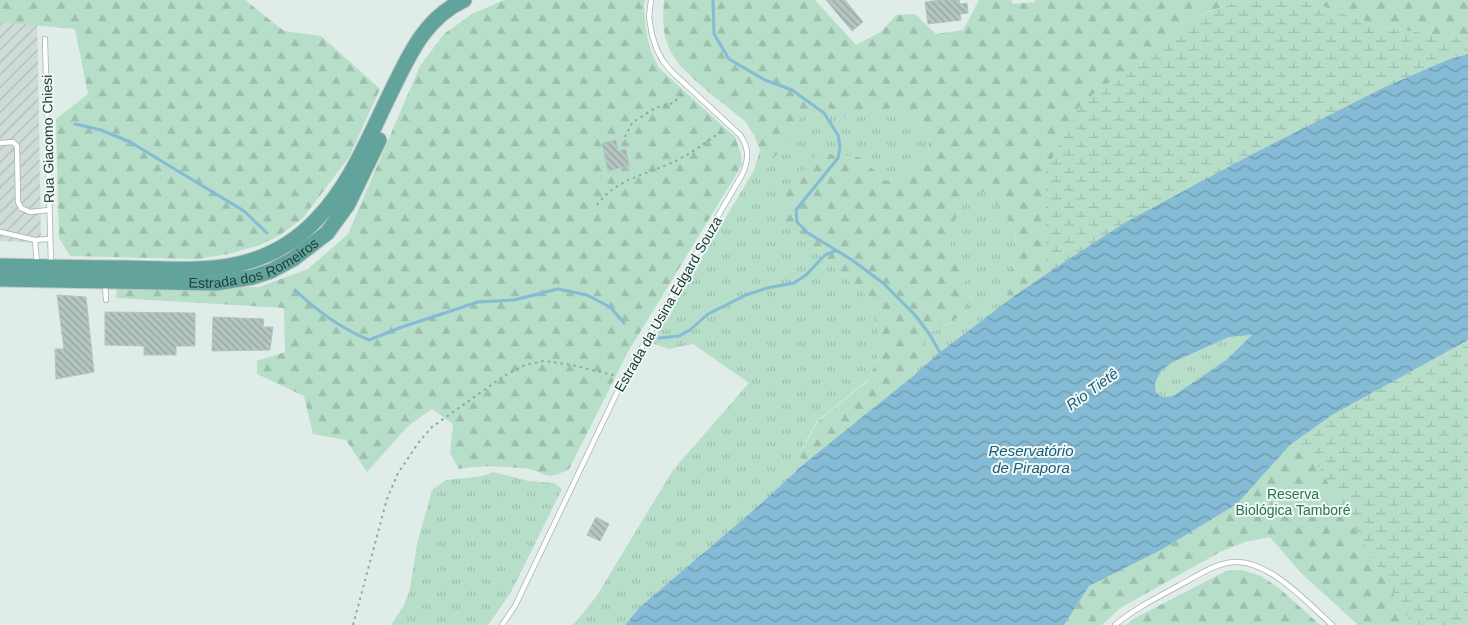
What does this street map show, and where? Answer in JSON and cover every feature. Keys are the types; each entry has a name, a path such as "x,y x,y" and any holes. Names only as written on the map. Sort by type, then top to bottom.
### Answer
{"main road":[{"name":"Estrada dos Romeiros","path":"0,266 213,269 248,262 284,246 316,221 336,197 355,166 415,44 427,28 441,15 464,0"},
{"name":"Estrada dos Romeiros","path":"0,280 195,283 234,281 271,271 293,259 326,233 348,204 379,138 399,77"}],"lane":[{"name":"Estrada da Usina Edgard Souza","path":"502,625 515,606 624,378 743,173 748,153 746,144 730,126 671,71 657,50 652,35 651,0"},
{"name":"Rua Giacomo Chiesi","path":"44,267 50,239 45,39"},
{"path":"0,143 13,142 17,146 18,202 21,208 30,212 50,210"},
{"path":"0,232 35,240 50,239"},
{"path":"35,240 44,267"},
{"path":"105,281 106,300"},
{"path":"1115,625 1146,604 1207,570 1236,562 1264,570 1286,584 1332,625"}],"path":[{"path":"625,137 632,123 655,108 673,103 688,88"},
{"path":"597,205 602,197 617,185 672,163 730,126"},
{"path":"353,625 387,499 398,473 419,442 432,427 504,376 525,365 544,361 572,365 624,378"}],"shaded area":[{"path":"0,7 37,10 41,243 0,241"}],"green space":[{"path":"0,0 245,0 284,31 321,36 380,89 349,157 303,218 280,235 260,245 228,254 198,259 70,256 59,238 56,119 88,94 75,29 0,22"},
{"path":"504,0 645,0 644,13 647,37 659,68 735,137 741,154 742,165 628,352 569,469 548,476 529,469 513,467 482,466 459,469 450,453 453,424 432,409 408,426 367,472 346,440 313,434 304,396 257,374 257,361 285,352 284,308 116,298 117,288 259,287 308,269 348,234 420,66 444,34 472,14"},
{"path":"664,0 815,0 856,45 882,31 896,15 915,14 936,34 963,30 979,0 1011,0 1013,4 1034,2 1035,0 1241,0 1202,14 1046,170 1046,274 1014,296 1006,294 1001,282 1014,266 1016,229 988,194 971,187 948,235 953,260 965,276 971,295 966,313 938,330 923,332 920,355 913,377 805,463 799,455 818,421 869,380 882,344 868,297 783,223 781,198 818,153 860,157 886,181 927,163 930,133 901,107 844,116 825,106 811,110 791,126 790,140 772,160 760,150 746,122 693,79 676,59 667,44 664,32"},
{"path":"1241,0 1304,0 1379,26 1447,37 1468,36 1468,54 1447,60 1385,87 1046,274 1046,170 1081,103 1203,14"},
{"path":"1304,0 1468,0 1468,36 1447,37 1379,26"},
{"path":"825,106 845,116 901,107 930,133 927,163 886,181 860,157 783,223 868,297 882,344 869,379 817,421 799,454 805,463 756,508 640,607 625,625 573,625 596,597 673,470 749,383 693,344 669,349 651,343 754,170 760,150 772,160 790,140 791,126 811,109"},
{"path":"971,187 988,194 1016,229 1014,266 1001,282 1006,294 1014,296 939,353 913,377 920,355 923,332 938,330 966,313 971,295 965,276 953,260 948,235"},
{"path":"1253,335 1226,360 1173,396 1163,397 1156,393 1155,383 1161,370 1171,363 1229,337"},
{"path":"1468,340 1468,625 1413,625 1319,467 1290,445 1332,415"},
{"name":"Reserva Biológica Tamboré","path":"1290,445 1319,467 1413,625 1358,625 1300,572 1270,537 1245,542 1222,551 1120,608 1102,625 1064,625 1089,586 1161,550 1237,504"},
{"path":"493,472 529,481 554,483 562,489 511,592 488,625 391,625 404,605 410,589 417,544 432,490 446,480 483,476"},
{"path":"1242,570 1261,576 1279,588 1320,625 1126,625 1133,619 1226,571"}],"water":[{"name":"Reservatório de Pirapora","path":"1468,54 1468,340 1332,415 1290,445 1237,504 1161,550 1089,586 1064,625 625,625 640,607 756,508 805,463 939,353 1046,274 1126,222 1247,157 1385,87 1447,60","holes":["1252,335 1226,360 1173,396 1163,397 1156,393 1155,383 1161,371 1171,363 1229,337"]}],"building":[{"path":"826,0 845,0 863,22 852,31"},
{"path":"959,0 960,4 967,3 968,13 960,14 961,20 928,24 925,2"},
{"path":"616,140 618,151 626,149 629,166 608,171 602,143"},
{"path":"57,295 86,297 94,372 56,379 55,349 64,349"},
{"path":"105,312 195,313 195,346 176,346 176,355 144,355 144,346 105,345"},
{"path":"213,317 264,319 263,327 273,327 270,350 212,351"},
{"path":"596,517 609,524 600,541 587,535"}],"waterway":[{"path":"713,0 714,34 729,59 765,80 792,90 824,113 838,135 840,147 838,158 796,210 797,222 808,233 852,260 883,283 915,315 930,335 942,356"},
{"path":"75,124 101,130 130,142 244,211 267,233"},
{"path":"659,338 679,336 690,330 708,314 746,295 767,288 794,283 806,275 825,255 835,251"},
{"path":"295,290 329,318 369,340 478,302 514,300 558,289 587,295 610,307 624,323"}],"water label":[{"name":"Rio Tietê","path":"1092,389"}]}
